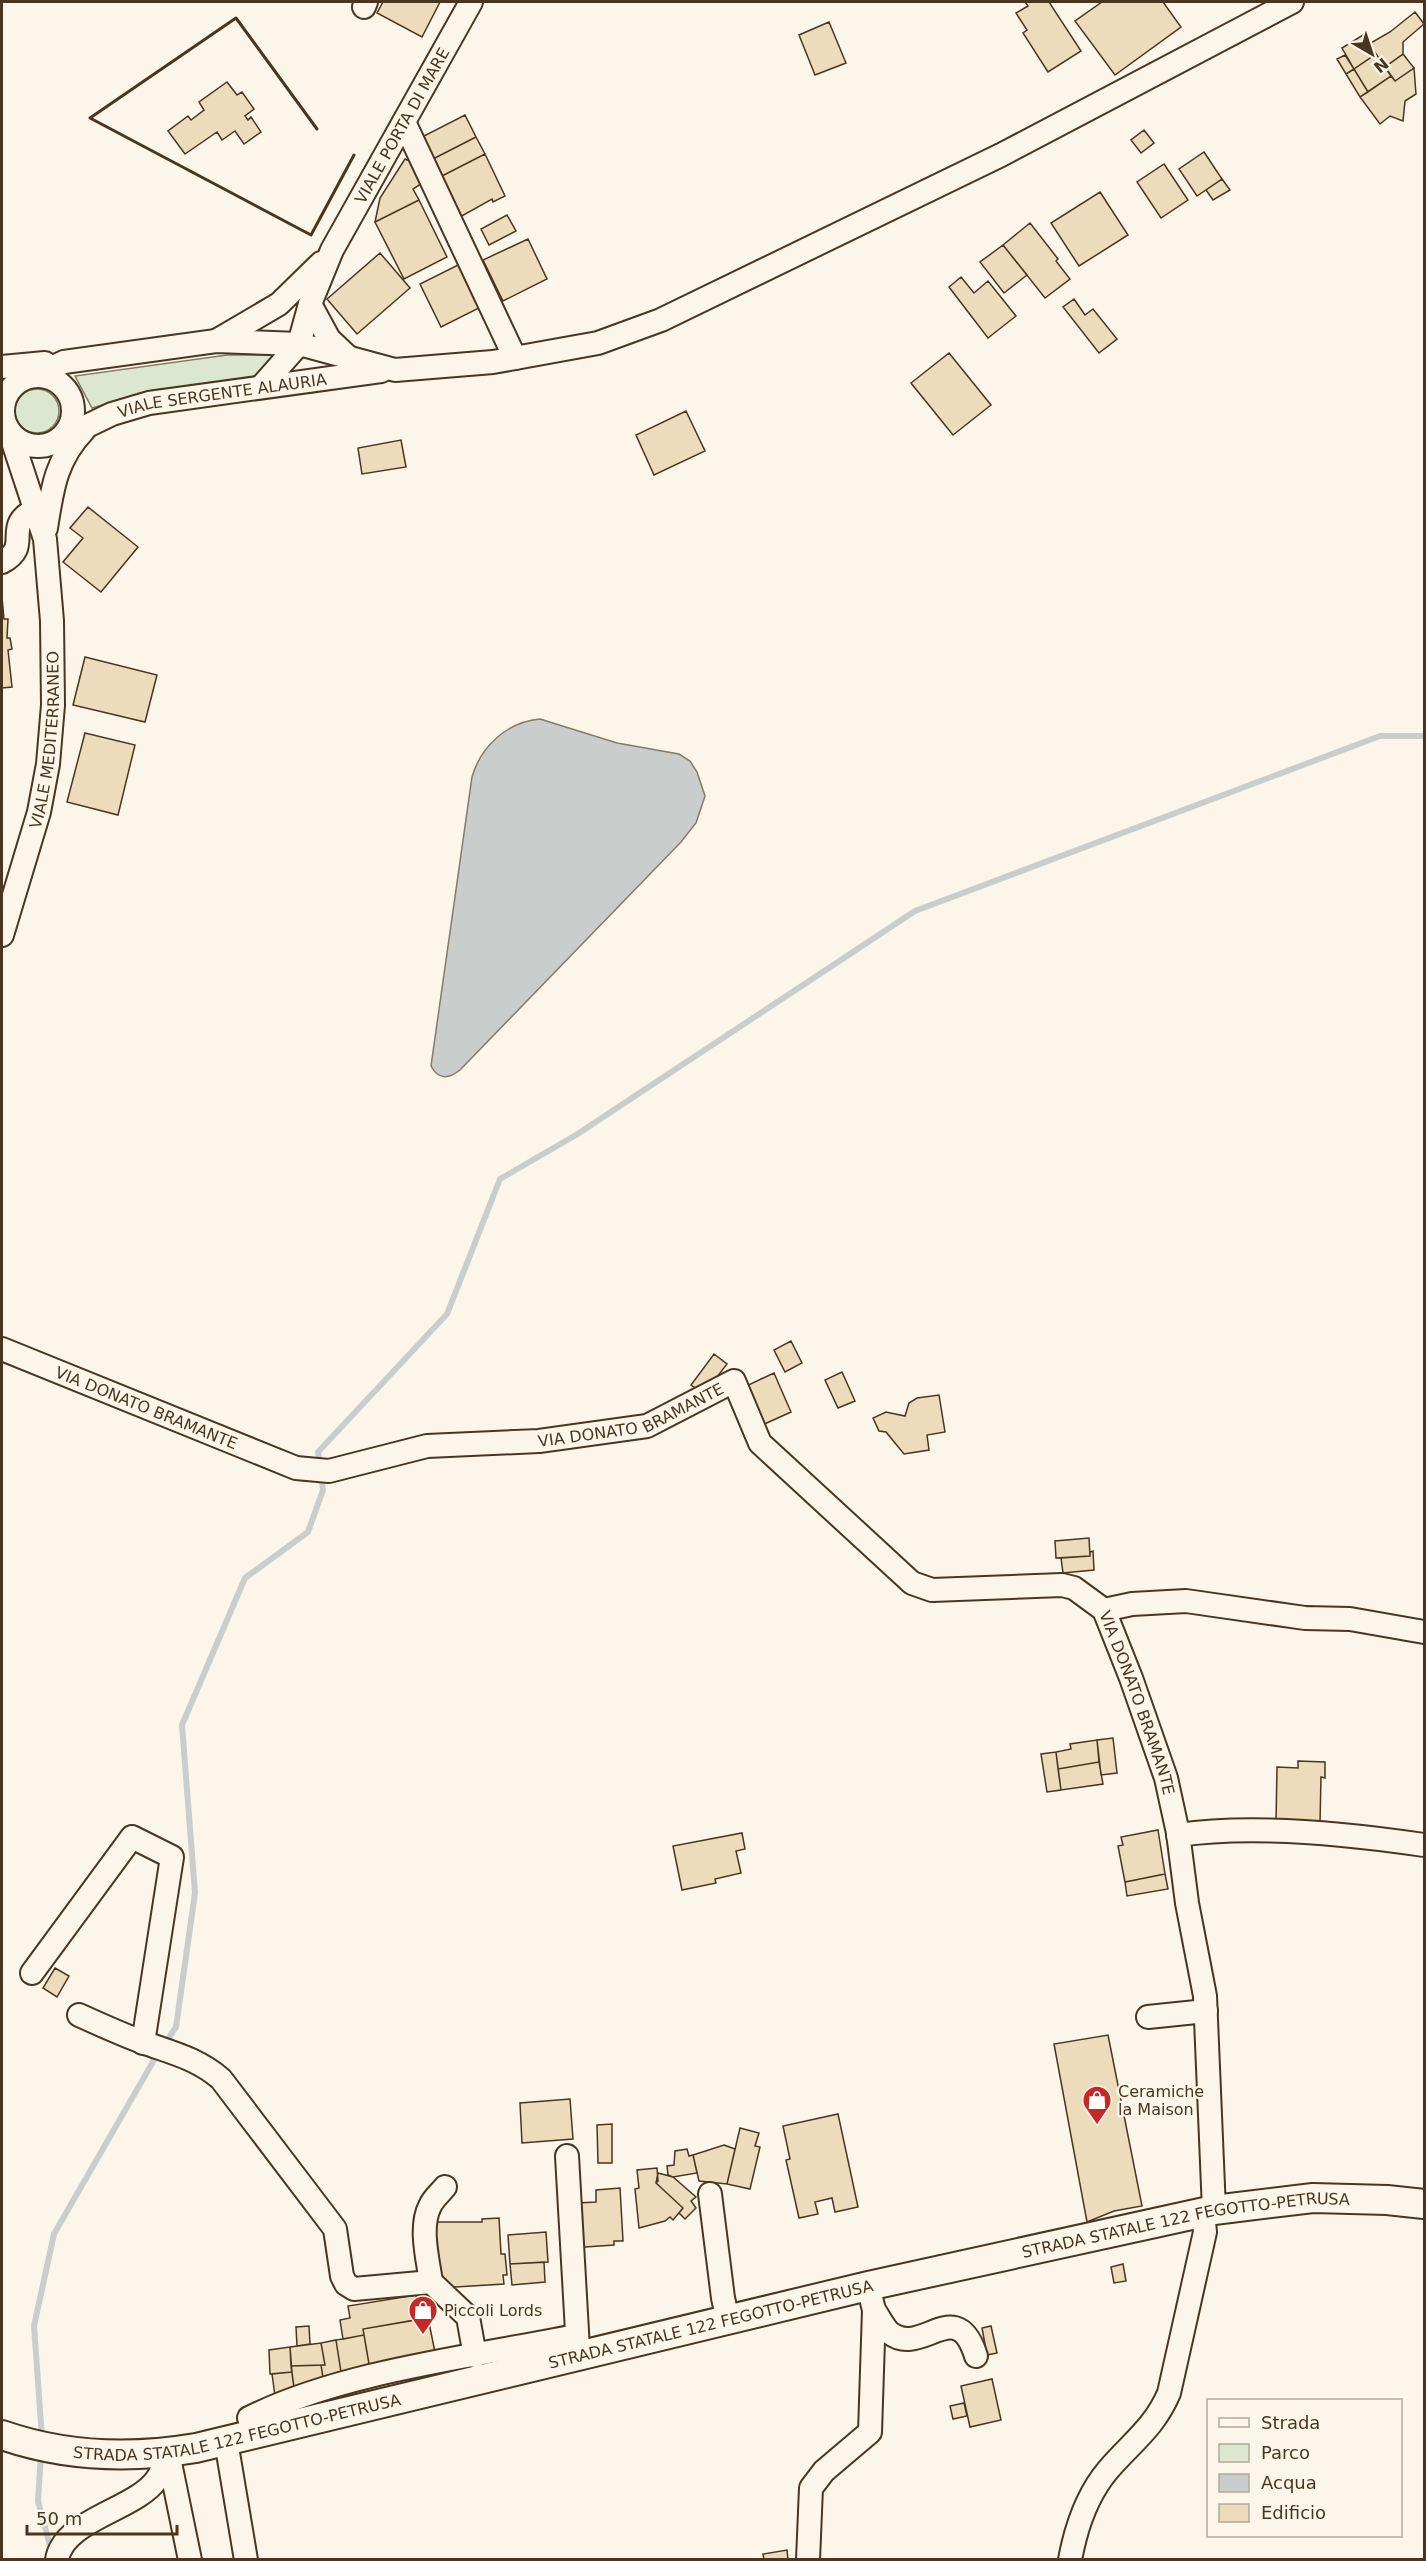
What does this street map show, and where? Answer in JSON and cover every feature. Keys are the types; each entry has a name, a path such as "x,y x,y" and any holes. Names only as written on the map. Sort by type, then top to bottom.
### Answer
{"main road":[{"name":"STRADA STATALE 122 FEGOTTO-PETRUSA","path":"11,2438 47,2448 112,2456 168,2453 226,2441 577,2346 871,2298 1208,2211 1313,2199 1388,2200 1425,2204"}],"street":[{"name":"VIALE PORTA DI MARE","path":"332,250 471,2"},
{"name":"VIALE SERGENTE ALAURIA","path":"72,431 149,403 395,370 515,358 598,343 661,320 1001,155 1292,2"},
{"path":"404,123 515,358"},
{"path":"261,387 299,344 310,304 332,250"},
{"path":"216,341 279,304 332,250"},
{"path":"310,304 328,339 350,358"},
{"path":"2,367 64,362 216,341 299,344 395,370"},
{"path":"2,374 29,377 54,380 62,386 72,404 72,431 38,446 18,440 4,432 3,406 6,397 16,383 29,377 64,362"},
{"name":"VIALE MEDITERRANEO","path":"45,539 54,479 72,431"},
{"name":"VIALE MEDITERRANEO","path":"2,935 39,813 48,764 52,705 52,621 45,539 37,509 4,432"},
{"path":"2,562 12,557 18,546 17,524 24,514 37,509"},
{"name":"VIA DONATO BRAMANTE","path":"2,1349 296,1468 313,1471 329,1471 427,1446 538,1441 647,1426 734,1381 760,1443 912,1583 932,1590 1062,1585 1082,1593 1104,1610 1166,1778 1178,1836 1206,2012 1208,2211 1169,2393 1160,2415 1096,2486 1086,2503 1070,2559"},
{"path":"1104,1610 1132,1604 1186,1601 1305,1618 1350,1619 1425,1632"},
{"path":"1178,1836 1212,1830 1363,1836 1425,1845"},
{"path":"32,1973 132,1837 172,1857 143,2043"},
{"path":"1148,2018 1206,2012"},
{"path":"79,2015 143,2043 196,2060 221,2079 335,2229 342,2276 349,2287 354,2289 431,2282"},
{"path":"249,2418 286,2401 381,2374 475,2356 577,2346 567,2156"},
{"path":"444,2187 429,2207 425,2238 431,2282 468,2317 475,2356"},
{"path":"710,2194 723,2298 728,2320"},
{"path":"871,2298 890,2333 908,2340 951,2326 961,2330 970,2338 976,2356"},
{"path":"808,2559 811,2488 824,2471 870,2432 871,2298"},
{"path":"226,2441 246,2559"},
{"path":"57,2559 58,2551 70,2535 157,2480 168,2453"},
{"path":"168,2453 190,2559"}],"green space":[{"path":"227,355 272,355 270,363 252,380 153,390 92,408 75,376"},
{"path":"37,389 52,396 59,411 52,426 37,433 22,426 15,411 22,396"}],"water":[{"path":"540,719 617,743 679,754 690,761 697,772 705,796 696,823 681,842 460,1070 452,1075 440,1076 431,1066 472,777 482,755 506,730"}],"building":[{"path":"383,2 440,2 422,37 377,13"},
{"path":"1025,2 1049,2 1081,51 1048,72 1023,33 1027,30 1016,13 1028,6"},
{"path":"1102,2 1163,2 1181,27 1115,75 1075,21"},
{"path":"1415,12 1424,24 1403,42 1403,54 1385,67 1369,44 1390,32"},
{"path":"829,22 846,63 815,75 799,35"},
{"path":"1363,35 1376,54 1354,69 1342,48"},
{"path":"1376,54 1391,76 1368,92 1354,69"},
{"path":"1403,54 1414,68 1395,81 1385,67"},
{"path":"1345,55 1354,69 1346,74 1337,59"},
{"path":"1414,68 1416,94 1405,101 1403,121 1390,116 1380,124 1360,97 1391,76 1395,81"},
{"path":"1354,69 1368,92 1360,97 1346,74"},
{"path":"227,82 237,95 242,92 254,109 245,116 248,120 251,117 261,132 244,144 235,131 222,140 217,132 185,154 168,131 188,116 191,120 204,110 199,102"},
{"path":"465,115 476,137 431,160 420,138"},
{"path":"1144,130 1154,143 1141,153 1131,140"},
{"path":"476,137 485,154 440,177 431,160"},
{"path":"1204,152 1222,179 1197,196 1179,169"},
{"path":"485,154 505,196 493,202 492,199 460,217 440,177"},
{"path":"405,159 414,163 424,182 413,189 419,200 375,222 380,198"},
{"path":"1164,164 1188,200 1161,218 1137,182"},
{"path":"1222,179 1230,190 1213,200 1206,190"},
{"path":"1100,192 1128,235 1079,266 1051,223"},
{"path":"419,200 447,257 404,279 375,222"},
{"path":"507,215 516,231 489,245 481,229"},
{"path":"1030,223 1058,259 1056,261 1070,279 1045,298 1003,245"},
{"path":"528,239 547,279 503,301 483,260"},
{"path":"1003,245 1027,275 1004,293 980,262"},
{"path":"380,253 410,288 357,334 327,299"},
{"path":"460,264 481,307 441,327 420,284"},
{"path":"961,277 974,293 988,281 1016,316 988,338 949,287"},
{"path":"1074,299 1085,315 1093,309 1117,339 1099,353 1063,307"},
{"path":"949,353 991,405 953,435 911,383"},
{"path":"686,411 705,451 654,475 636,435"},
{"path":"401,440 406,467 362,474 358,448"},
{"path":"88,507 138,547 101,592 63,562 83,538 70,528"},
{"path":"2,597 4,619 8,619 7,638 10,638 12,649 8,650 12,687 2,688"},
{"path":"85,657 157,675 145,722 73,705"},
{"path":"85,733 135,745 118,815 67,802"},
{"path":"791,1341 802,1363 785,1372 774,1350"},
{"path":"714,1354 727,1364 704,1394 691,1385"},
{"path":"842,1372 855,1401 838,1408 825,1380"},
{"path":"774,1373 791,1412 760,1426 742,1388"},
{"path":"939,1395 945,1432 927,1435 929,1450 904,1454 886,1432 879,1431 873,1418 886,1412 905,1416 909,1403 917,1398"},
{"path":"1089,1538 1090,1556 1056,1558 1055,1541"},
{"path":"1093,1551 1094,1570 1063,1573 1061,1558 1090,1556 1090,1552"},
{"path":"1113,1738 1117,1773 1101,1775 1097,1740"},
{"path":"1097,1740 1099,1762 1058,1769 1056,1752 1071,1749 1070,1744"},
{"path":"1056,1752 1061,1790 1047,1792 1041,1754"},
{"path":"1298,1761 1325,1762 1325,1778 1321,1777 1320,1823 1276,1823 1277,1767 1298,1768"},
{"path":"1099,1762 1103,1784 1061,1790 1058,1769"},
{"path":"1158,1830 1165,1874 1125,1882 1118,1846 1123,1845 1121,1837"},
{"path":"742,1833 745,1849 736,1851 741,1873 715,1879 716,1883 682,1890 673,1846"},
{"path":"1165,1874 1168,1889 1127,1896 1125,1882"},
{"path":"55,1968 69,1976 57,1997 43,1988"},
{"name":"Ceramiche la Maison","path":"1108,2035 1142,2206 1114,2211 1087,2222 1054,2044"},
{"path":"570,2099 573,2139 522,2143 520,2103"},
{"path":"838,2114 858,2207 835,2212 832,2198 815,2202 818,2214 799,2218 786,2160 790,2159 783,2126"},
{"path":"612,2124 612,2163 598,2163 597,2125"},
{"path":"740,2128 759,2133 755,2146 760,2147 750,2189 727,2184"},
{"path":"724,2145 735,2149 727,2184 699,2181 693,2155"},
{"path":"687,2149 689,2156 693,2155 697,2173 673,2177 668,2175 667,2166 674,2165 675,2151"},
{"path":"657,2168 658,2181 656,2183 683,2208 673,2220 670,2217 665,2221 639,2228 635,2189 639,2188 637,2170"},
{"path":"658,2173 673,2177 696,2197 691,2201 696,2208 685,2219 679,2213 683,2208 656,2183"},
{"path":"620,2188 623,2241 614,2241 614,2245 585,2247 580,2244 577,2203 596,2202 596,2190"},
{"path":"499,2218 501,2254 505,2254 507,2275 503,2275 504,2284 439,2288 433,2222 482,2222 482,2219"},
{"path":"546,2232 548,2262 510,2264 508,2235"},
{"path":"544,2262 545,2282 512,2285 510,2264"},
{"path":"1123,2264 1126,2281 1114,2283 1111,2267"},
{"path":"416,2295 420,2319 363,2329 364,2335 343,2339 340,2320 350,2318 348,2306"},
{"path":"428,2318 435,2352 369,2364 363,2329"},
{"path":"309,2326 310,2344 297,2346 296,2327"},
{"path":"991,2326 997,2353 987,2355 982,2328"},
{"path":"364,2335 369,2364 341,2372 336,2340"},
{"path":"336,2340 341,2372 323,2378 321,2365 325,2365 321,2343"},
{"path":"321,2343 325,2365 291,2366 290,2347"},
{"path":"290,2347 292,2372 270,2374 269,2350"},
{"path":"321,2365 323,2378 294,2388 291,2366"},
{"path":"292,2372 294,2388 275,2396 272,2374"},
{"path":"992,2379 1001,2420 970,2427 961,2386"},
{"path":"964,2403 967,2416 953,2419 950,2406"},
{"path":"787,2550 788,2560 764,2560 763,2554"}],"waterway":[{"path":"320,1465 318,1452 447,1314 500,1179 576,1135 915,911 1380,736 1424,736"},
{"path":"164,2045 176,2027 195,1893 182,1725 245,1578 308,1532 323,1490 321,1475"},
{"path":"42,2438 34,2326 54,2234 158,2053"},
{"path":"41,2454 38,2501 52,2553"}],"wall":[{"path":"317,129 236,18 90,118 311,235 354,155"}],"place":[{"name":"Ceramiche la Maison","path":"1097,2126"},
{"name":"Piccoli Lords","path":"423,2336"}]}
